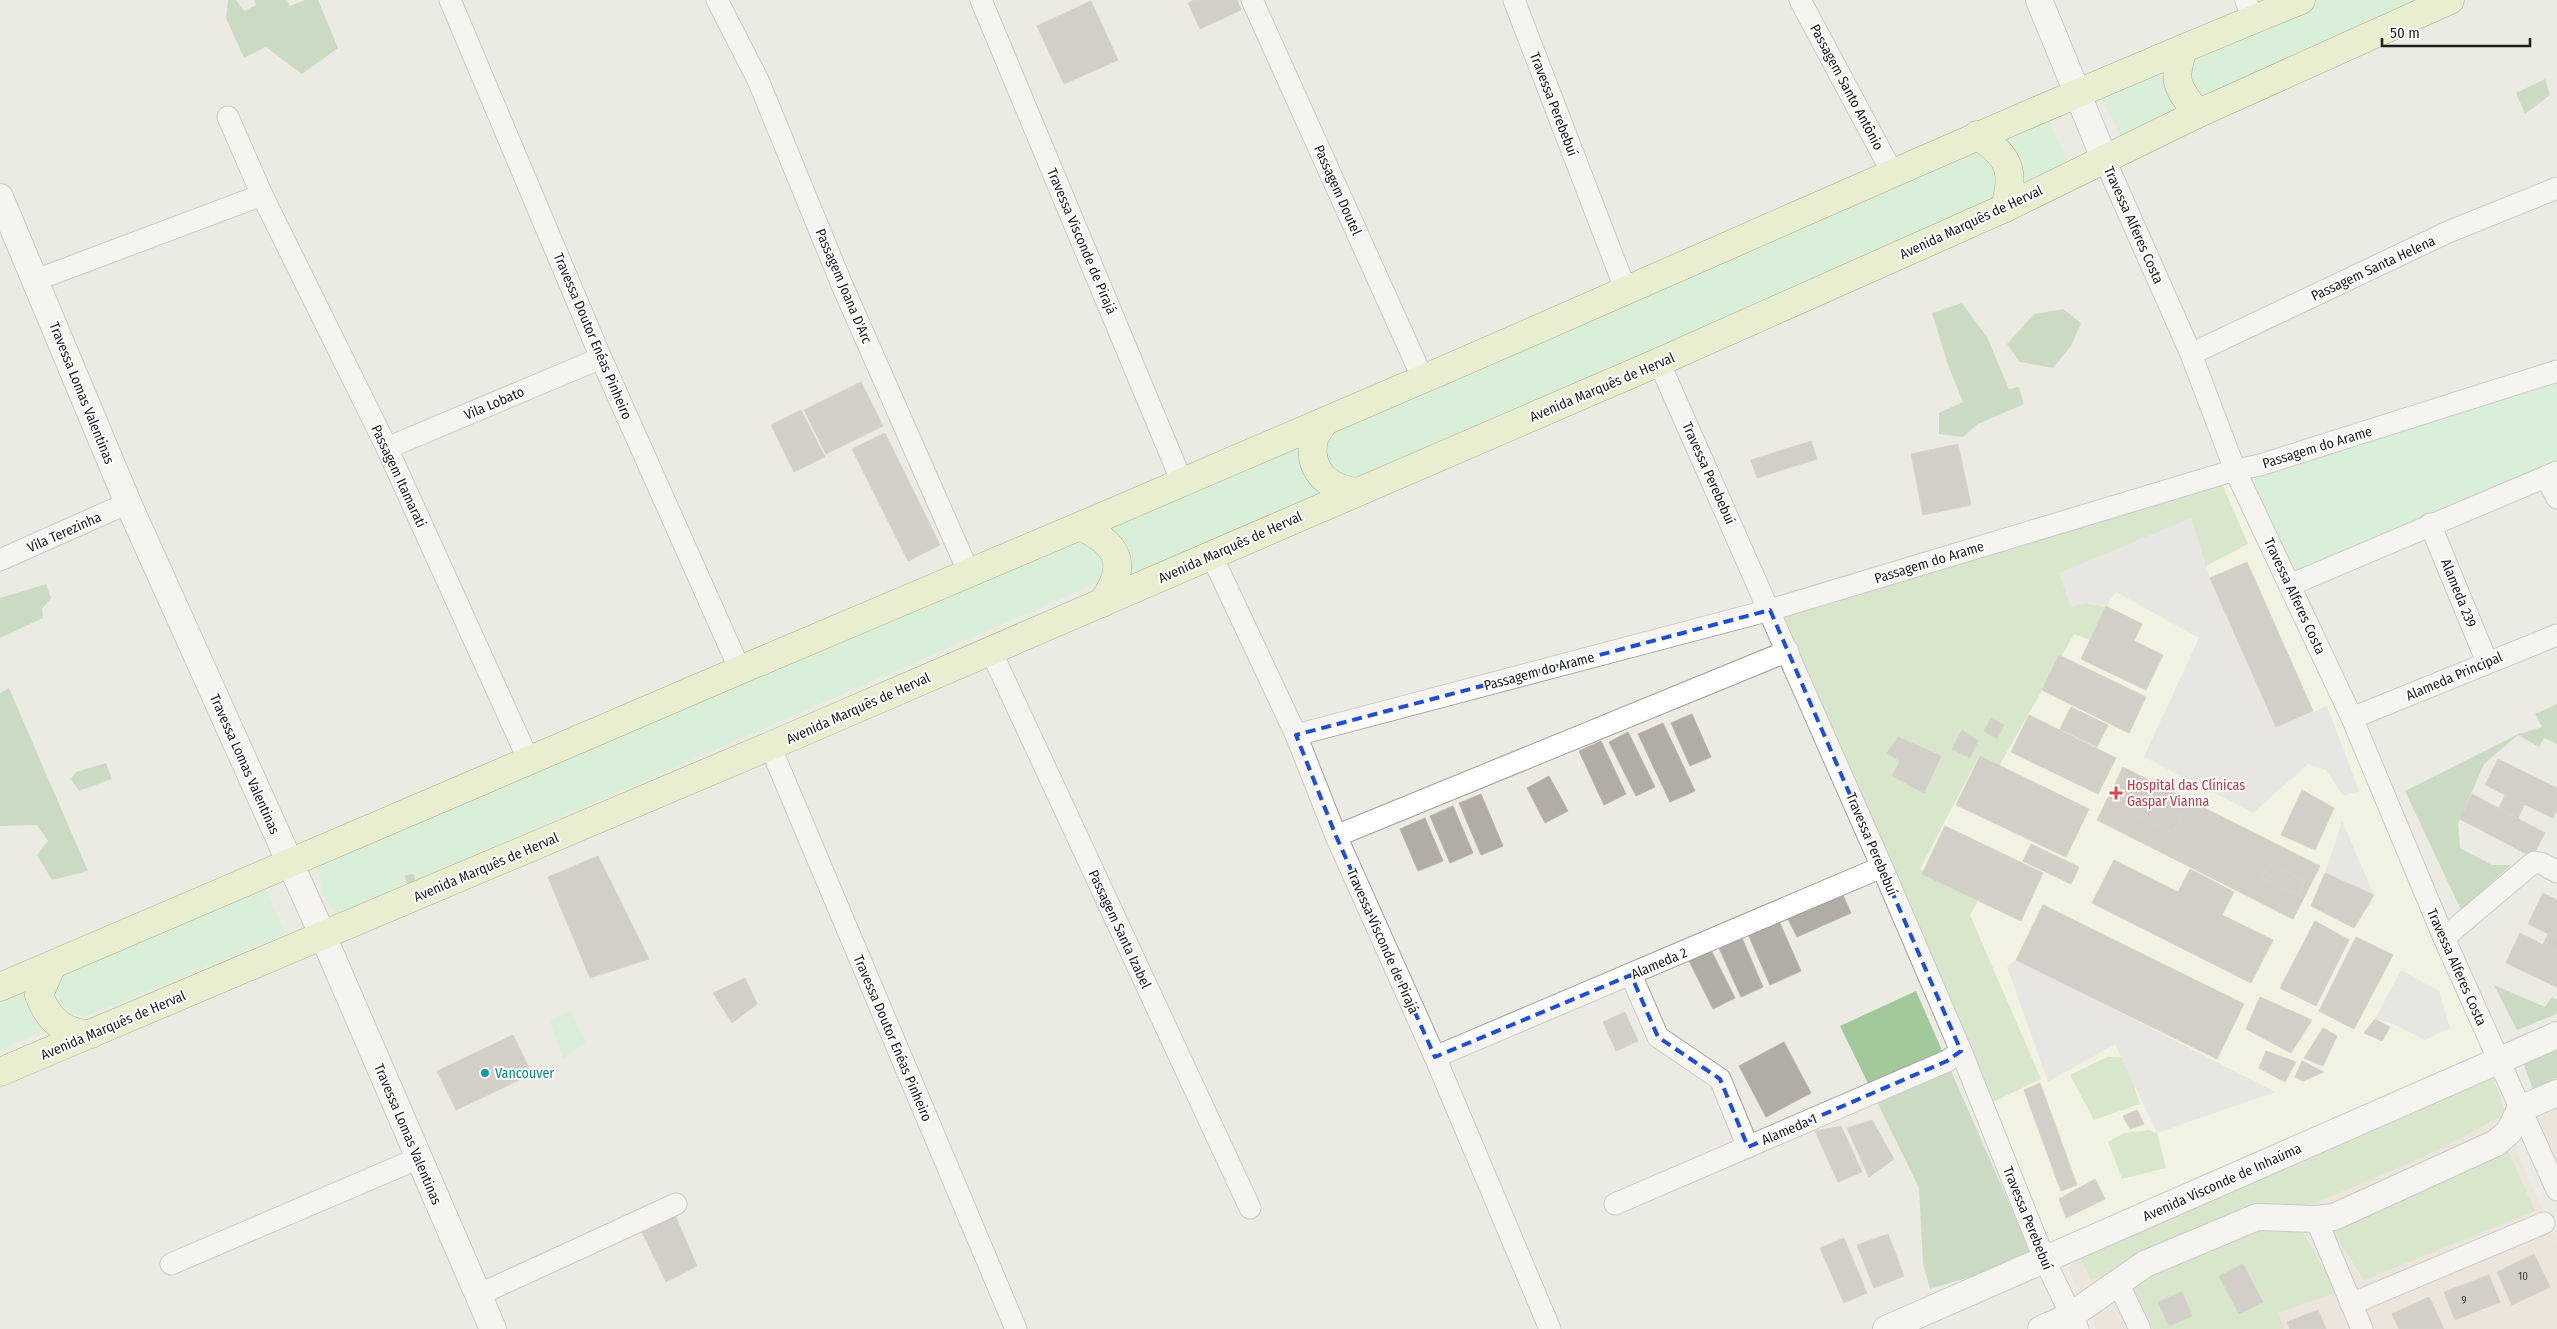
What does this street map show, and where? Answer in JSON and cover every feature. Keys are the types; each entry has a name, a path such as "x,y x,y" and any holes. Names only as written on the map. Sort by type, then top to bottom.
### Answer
{"main road":[{"path":"0,987 1323,423 1893,174 1977,135 2183,49 2249,10 2301,0"},
{"name":"Avenida Marquês de Herval","path":"0,1072 770,746 990,649 1102,603 1211,554 1659,362 2005,208 2197,114 2450,0"},
{"path":"2183,49 2176,72 2178,85 2197,114"},
{"path":"1977,135 2005,159 2011,183 2005,208"},
{"path":"1323,423 1312,443 1314,460 1323,479 1330,485 1358,492"},
{"path":"1082,526 1099,537 1116,557 1119,571 1114,586 1102,603"},
{"path":"52,965 40,995 44,1008 52,1020 61,1027 72,1032 90,1034"}],"street":[{"name":"Travessa Doutor Enéas Pinheiro","path":"450,0 601,358 740,670"},
{"name":"Passagem Joana D'Arc","path":"717,0 758,80 842,285 969,573"},
{"name":"Travessa Visconde de Pirajá","path":"981,0 1182,482"},
{"name":"Passagem Doutel","path":"1252,0 1423,379"},
{"name":"Travessa Perebebuí","path":"1514,0 1626,291"},
{"name":"Passagem Santo Antônio","path":"1800,0 1893,174"},
{"name":"Travessa Alferes Costa","path":"2039,0 2104,158 2191,354 2235,470 2352,718 2444,938 2557,1190"},
{"name":"Passagem Itamarati","path":"228,117 262,195 387,448 529,760"},
{"name":"Passagem Santa Helena","path":"2191,354 2448,232 2557,188"},
{"path":"36,280 262,195"},
{"name":"Travessa Lomas Valentinas","path":"0,197 128,503 323,936 493,1329"},
{"name":"Vila Lobato","path":"387,448 601,358"},
{"name":"Travessa Perebebuí","path":"1659,362 1882,867 1961,1051 2045,1261 2074,1322"},
{"name":"Passagem do Arame","path":"1296,735 1770,610 2235,470 2260,465 2557,372"},
{"path":"2290,585 2551,474 2557,498"},
{"name":"Vila Terezinha","path":"0,560 128,503"},
{"name":"Alameda 239","path":"2430,524 2487,662"},
{"name":"Travessa Visconde de Pirajá","path":"1211,554 1296,735 1336,836 1435,1057 1550,1329"},
{"name":"Alameda Principal","path":"2352,718 2557,635"},
{"name":"Passagem Santa Izabel","path":"990,649 1250,1208"},
{"path":"1336,836 1788,651"},
{"name":"Travessa Doutor Enéas Pinheiro","path":"770,746 1016,1329"},
{"path":"2444,938 2534,862 2557,872"},
{"name":"Alameda 2","path":"1435,1057 1882,867"},
{"path":"1631,975 1658,1037 1720,1079 1748,1147"},
{"name":"Avenida Visconde de Inhaúma","path":"1886,1329 2045,1261 2557,1035"},
{"name":"Alameda 1","path":"1615,1204 1946,1061 1961,1051"},
{"path":"2041,1329 2074,1322 2118,1283 2144,1264 2257,1217 2316,1219 2334,1217 2496,1143 2509,1132 2520,1109 2557,1093"},
{"path":"170,1264 419,1158"},
{"path":"478,1295 676,1204"},
{"path":"2316,1219 2362,1329"},
{"path":"2352,1304 2544,1223"},
{"path":"2118,1283 2140,1329"}],"highlighted area":[{"path":"1770,610 1961,1051 1947,1061 1748,1147 1720,1079 1658,1037 1631,975 1435,1057 1336,836 1296,735"}],"shaded area":[{"path":"2315,0 2435,0 2197,104 2184,85 2187,52"},
{"path":"2174,59 2189,106 2121,136 2099,94"},
{"path":"2047,118 2069,163 2015,193 1988,138"},
{"path":"1980,148 2001,172 1995,204 1352,485 1325,469 1322,435"},
{"path":"2557,371 2557,472 2290,585 2235,470"},
{"path":"1308,437 1326,494 1121,580 1092,526"},
{"name":"Hospital das Clínicas Gaspar Vianna","path":"2235,470 2498,1060 2045,1261 1770,610"},
{"path":"2191,518 2210,578 2276,727 2327,706 2359,791 2343,796 2326,770 2308,764 2253,813 2144,757 2199,638 2116,592 2106,606 2087,603 2071,607 2059,573"},
{"path":"1073,538 1090,541 1108,560 1104,580 337,915 322,894 317,862"},
{"path":"2342,821 2374,895 2325,873"},
{"path":"262,883 286,934 85,1017 66,1010 55,998 51,985 57,976"},
{"path":"2016,960 2275,1092 2157,1133 2115,1044 2048,1082 2007,967"},
{"path":"2401,970 2439,991 2450,1028 2425,1040 2391,1023 2375,1019"},
{"path":"30,984 48,1029 0,1050 0,997"},
{"path":"570,1010 586,1043 563,1059 550,1021"},
{"path":"2480,1068 2557,1243 2557,1329 2096,1329 2068,1268 2080,1257"},
{"path":"2557,1104 2557,1164 2534,1113"}],"green space":[{"path":"228,0 236,0 244,11 256,5 254,0 287,0 290,6 305,0 318,0 338,48 302,74 266,47 244,58 226,18"},
{"path":"2545,79 2550,95 2525,114 2516,93"},
{"path":"1962,303 1987,337 2009,389 2019,387 2024,404 1978,424 1963,437 1939,434 1939,413 1963,402 1948,365 1932,313"},
{"path":"2063,309 2081,323 2071,346 2053,368 2020,362 2007,344 2034,314"},
{"path":"2220,479 2248,544 2206,566 2191,519 2087,603 2106,607 2090,640 2074,634 1999,766 1979,756 1920,869 1978,901 1970,915 2041,1079 1993,1102 1777,612"},
{"path":"46,584 51,598 42,609 43,618 0,638 0,598"},
{"path":"9,688 88,871 52,880 37,855 48,841 37,825 0,826 0,693"},
{"path":"2557,704 2557,744 2544,738 2539,747 2518,735 2484,764 2458,824 2460,848 2492,865 2511,865 2461,910 2405,791 2522,732 2519,734 2542,727 2535,714"},
{"path":"106,763 112,779 79,791 71,779 76,772"},
{"path":"2494,985 2545,1007 2552,997 2557,1000 2557,1014 2517,1030"},
{"path":"1916,991 2033,1258 1930,1289 1923,1264 1919,1188 1840,1026"},
{"path":"2557,1042 2557,1078 2533,1089 2521,1057"},
{"path":"2107,1057 2124,1057 2140,1104 2094,1120 2070,1075"},
{"path":"2492,1073 2506,1114 2430,1154 2322,1200 2091,1280 2080,1257"},
{"path":"2149,1130 2157,1133 2166,1168 2122,1179 2108,1142 2124,1133"},
{"path":"2506,1146 2535,1211 2364,1280 2331,1229"},
{"path":"2255,1227 2302,1230 2337,1292 2278,1313 2284,1329 2153,1329 2131,1282"}],"building":[{"path":"1194,0 1237,0 1241,10 1200,29 1188,3"},
{"path":"1091,1 1118,60 1064,84 1037,26"},
{"path":"861,382 883,426 826,454 804,410"},
{"path":"801,410 825,457 794,472 771,425"},
{"path":"885,433 940,545 908,561 852,449"},
{"path":"1811,441 1817,459 1757,478 1751,460"},
{"path":"1958,444 1971,505 1923,515 1911,454"},
{"path":"2247,562 2313,711 2276,727 2210,578"},
{"path":"2106,606 2142,624 2134,641 2163,655 2146,690 2081,659"},
{"path":"2059,655 2146,697 2129,733 2042,690"},
{"path":"2071,707 2108,725 2097,747 2060,729"},
{"path":"1692,714 1711,757 1690,766 1671,723"},
{"path":"2029,715 2116,758 2098,794 2011,752"},
{"path":"1991,718 2004,725 1997,739 1984,731"},
{"path":"1663,723 1695,791 1670,802 1638,734"},
{"path":"1962,730 1978,741 1970,758 1952,749"},
{"path":"1628,732 1655,787 1636,796 1609,742"},
{"path":"1898,737 1941,756 1924,793 1892,776 1900,761 1887,753"},
{"path":"1601,741 1626,794 1604,805 1579,751"},
{"path":"1980,756 2089,809 2066,857 1956,805"},
{"path":"2498,759 2557,788 2557,810 2553,818 2485,785"},
{"path":"2123,767 2320,866 2293,919 2097,820","holes":["2132,793 2181,816 2173,833 2124,809","2269,864 2305,881 2298,895 2262,878"]},
{"path":"1549,776 1568,811 1545,823 1527,788"},
{"path":"2302,790 2334,808 2315,850 2281,835"},
{"path":"2132,793 2181,816 2173,833 2124,809"},
{"path":"1481,794 1503,846 1481,855 1459,803"},
{"path":"2472,794 2545,833 2532,857 2460,819"},
{"path":"2505,795 2525,804 2518,818 2499,808"},
{"path":"1453,806 1473,853 1450,863 1430,816"},
{"path":"1425,818 1443,861 1418,871 1400,829"},
{"path":"1945,826 2043,873 2021,921 1922,874"},
{"path":"2031,844 2079,867 2071,884 2023,861"},
{"path":"598,856 649,959 590,978 548,877"},
{"path":"2114,860 2178,892 2190,869 2234,892 2222,915 2273,940 2251,983 2092,903"},
{"path":"2269,864 2305,881 2298,895 2262,878"},
{"path":"2325,873 2374,895 2354,928 2311,906"},
{"path":"413,874 417,885 409,888 405,876"},
{"path":"1842,893 1851,913 1797,937 1787,917"},
{"path":"2543,893 2557,900 2557,938 2528,924"},
{"path":"2043,905 2244,1004 2217,1059 2016,960"},
{"path":"1779,921 1801,971 1770,985 1748,934"},
{"path":"2315,921 2349,940 2316,1006 2280,988"},
{"path":"2520,933 2557,952 2557,987 2506,963"},
{"path":"2548,934 2557,938 2557,952 2543,945"},
{"path":"2356,937 2393,955 2354,1029 2319,1011"},
{"path":"1742,938 1763,987 1741,997 1719,948"},
{"path":"1710,948 1735,998 1713,1009 1688,959"},
{"path":"745,978 757,1004 732,1023 713,993"},
{"path":"2260,997 2312,1020 2291,1053 2246,1029"},
{"path":"1625,1012 1638,1041 1616,1051 1603,1022"},
{"path":"2375,1019 2390,1027 2382,1041 2364,1033"},
{"path":"2323,1028 2337,1036 2323,1066 2304,1058"},
{"name":"Vancouver","path":"513,1035 532,1074 456,1110 437,1071"},
{"path":"1784,1042 1811,1093 1766,1117 1739,1066"},
{"path":"2266,1051 2296,1062 2285,1082 2259,1068"},
{"path":"2302,1061 2324,1072 2303,1081 2295,1077"},
{"path":"2040,1083 2077,1185 2061,1191 2024,1090"},
{"path":"2137,1110 2144,1124 2130,1129 2123,1116"},
{"path":"1872,1120 1894,1159 1869,1177 1847,1128"},
{"path":"1841,1126 1862,1172 1838,1182 1815,1131"},
{"path":"2095,1179 2105,1199 2066,1218 2059,1199"},
{"path":"674,1213 697,1266 666,1282 642,1232"},
{"path":"1888,1234 1904,1276 1874,1288 1857,1245"},
{"path":"1844,1238 1867,1293 1844,1303 1820,1248"},
{"path":"2534,1254 2550,1287 2512,1305 2497,1272"},
{"path":"2243,1264 2263,1302 2239,1314 2219,1276"},
{"path":"2489,1275 2500,1302 2455,1320 2444,1292"},
{"path":"2182,1292 2192,1316 2169,1326 2158,1302"},
{"path":"2429,1297 2444,1329 2399,1329 2392,1314"},
{"path":"2318,1310 2326,1329 2290,1329 2287,1322"}],"place":[{"name":"Hospital das Clínicas Gaspar Vianna","path":"2116,793"},
{"name":"Vancouver","path":"485,1073"}]}
